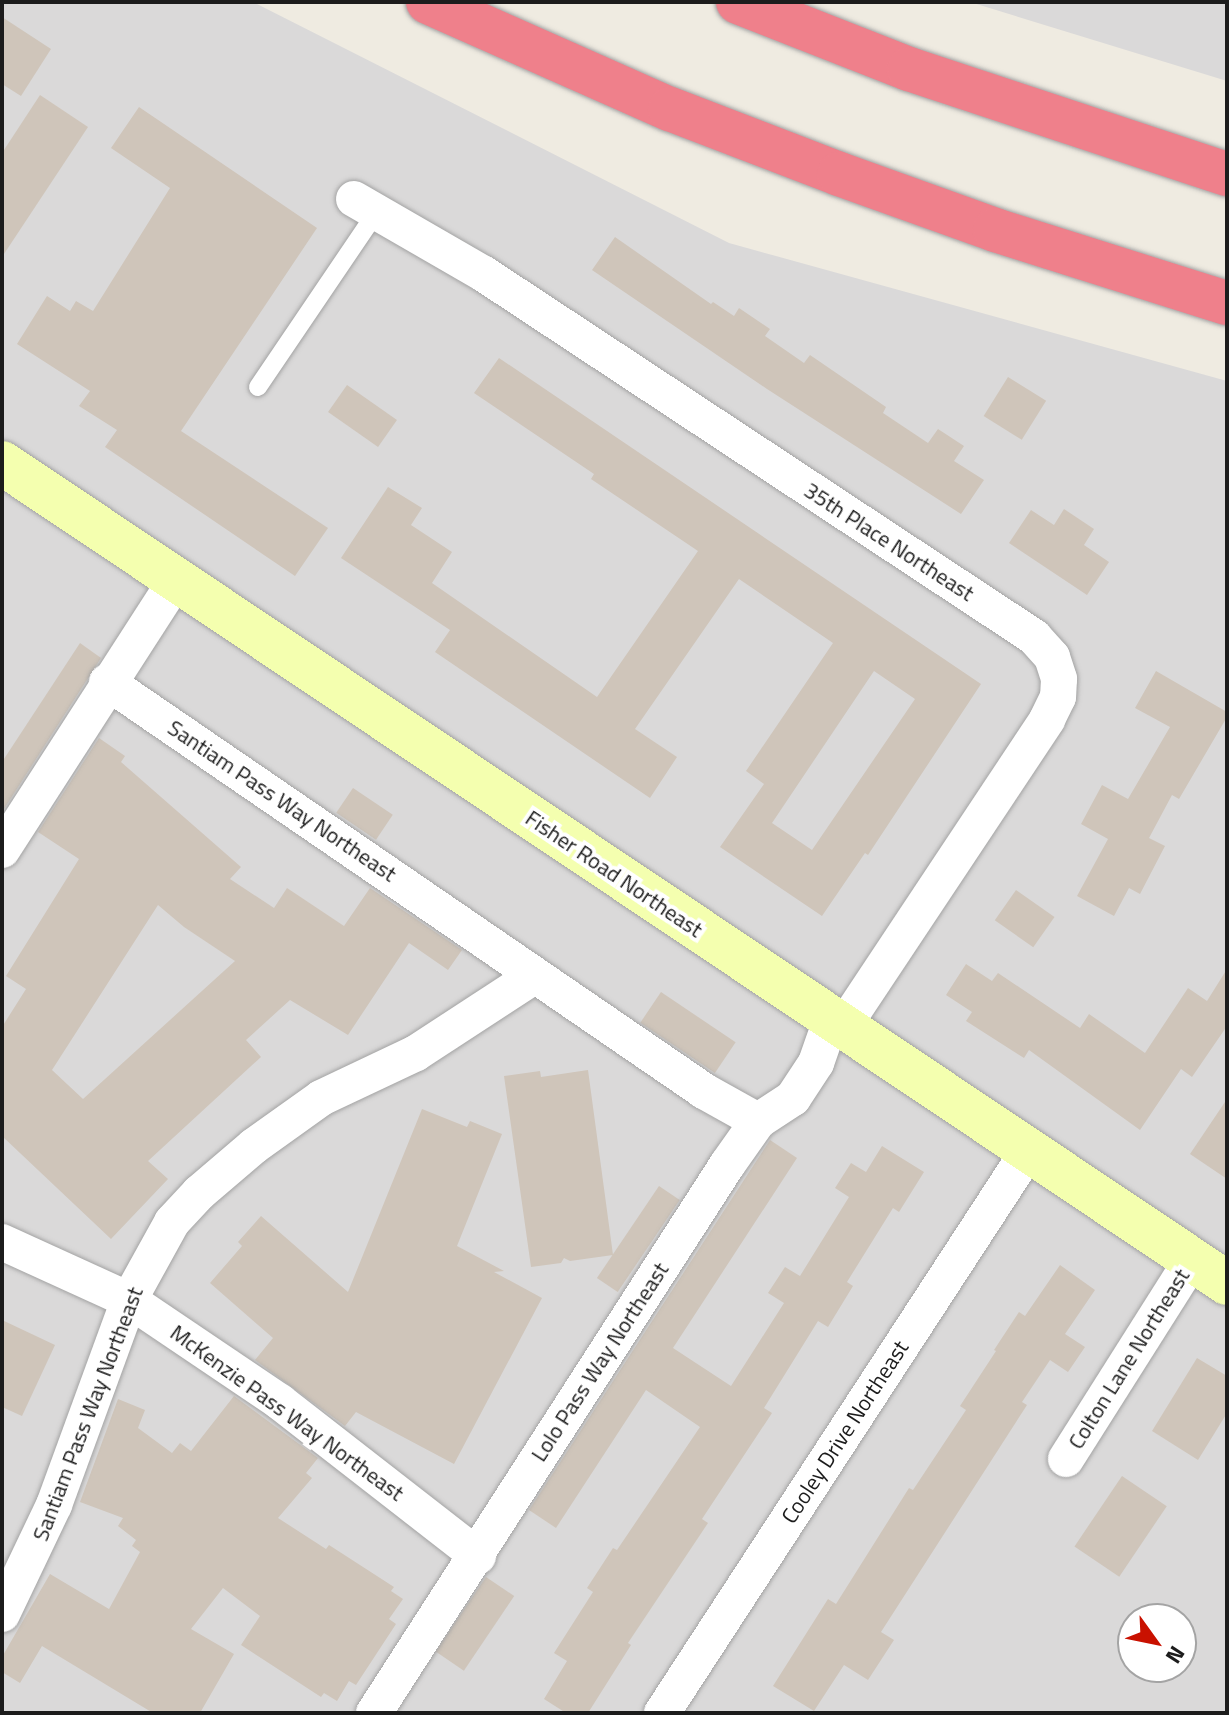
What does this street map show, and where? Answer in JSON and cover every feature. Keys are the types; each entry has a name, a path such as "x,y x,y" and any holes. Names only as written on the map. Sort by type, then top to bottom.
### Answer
{"highway":[{"path":"428,2 670,109 839,174 1009,234 1227,303"},
{"path":"738,2 909,69 1227,174"}],"street":[{"name":"35th Place Northeast","path":"365,205 484,274 1034,637 1052,657 1059,679 1058,697 1047,720 837,1024"},
{"name":"Fisher Road Northeast","path":"2,463 1210,1271"},
{"path":"2,850 107,682 176,580"},
{"name":"Santiam Pass Way Northeast","path":"107,682 704,1091 758,1121"},
{"name":"Santiam Pass Way Northeast","path":"2,1614 54,1505 129,1300 172,1222 199,1193 254,1146 321,1098 416,1053 534,976"},
{"name":"Lolo Pass Way Northeast","path":"374,1713 478,1556 712,1187 758,1121 793,1098 837,1024"},
{"name":"Cooley Drive Northeast","path":"662,1713 1029,1150"},
{"name":"McKenzie Pass Way Northeast","path":"2,1242 129,1300 280,1402 478,1556"},
{"name":"Colton Lane Northeast","path":"1066,1459 1210,1271"}],"lane":[{"path":"258,387 365,205"}],"shaded area":[{"path":"2,2 253,2 729,243 1227,381 1227,1713 2,1713"},
{"path":"970,2 1227,2 1227,81"}],"building":[{"path":"2,17 51,49 21,96 2,84"},
{"path":"40,95 88,127 2,257 2,153"},
{"path":"139,107 317,228 181,431 328,528 295,576 105,447 117,430 79,406 90,391 17,344 47,296 70,311 76,301 93,311 170,188 111,148"},
{"path":"615,237 711,304 713,302 734,316 739,308 770,329 765,336 804,363 810,355 886,407 883,413 928,443 938,429 964,446 954,461 984,480 961,514 767,389 592,270"},
{"path":"499,358 981,684 868,855 865,853 822,916 720,847 764,784 746,771 833,643 739,579 635,729 677,757 650,798 435,652 450,630 341,558 388,487 422,508 411,525 452,552 432,583 597,697 698,551 591,479 594,474 474,393","holes":["874,671 915,699 812,850 772,823"]},
{"path":"1008,377 1046,401 1022,440 984,416"},
{"path":"347,385 397,420 378,447 328,412"},
{"path":"1064,509 1094,529 1084,545 1109,562 1087,595 1009,543 1031,510 1054,525"},
{"path":"80,643 101,658 4,809 2,762"},
{"path":"1156,671 1227,712 1227,717 1179,799 1172,795 1149,838 1165,846 1140,894 1129,888 1114,916 1077,896 1108,839 1081,824 1102,785 1128,799 1170,727 1135,708"},
{"path":"99,738 125,756 121,762 241,867 230,879 274,908 287,888 344,926 370,888 462,950 448,970 409,943 348,1035 290,1000 246,1040 261,1057 148,1161 168,1179 111,1239 2,1136 2,1027 26,989 6,976 79,859 38,832","holes":["158,905 184,927 235,961 83,1099 52,1070"]},
{"path":"353,788 393,815 376,840 336,813"},
{"path":"1016,890 1055,917 1033,947 995,920"},
{"path":"966,964 992,981 998,973 1080,1028 1089,1014 1145,1053 1188,988 1207,1001 1227,969 1227,1026 1192,1077 1181,1069 1140,1130 1029,1050 1024,1058 966,1021 972,1012 946,995"},
{"path":"661,992 736,1042 715,1073 640,1023"},
{"path":"588,1070 613,1255 570,1261 564,1258 561,1263 531,1267 504,1076 540,1071 541,1077"},
{"path":"1227,1099 1227,1179 1190,1154"},
{"path":"422,1109 467,1127 470,1121 502,1134 457,1246 504,1271 494,1272 542,1298 454,1464 356,1412 345,1426 255,1360 273,1338 210,1283 242,1246 238,1242 261,1216 348,1292"},
{"path":"770,1140 797,1158 673,1348 731,1386 784,1303 768,1293 785,1267 800,1276 849,1197 835,1188 851,1163 866,1172 882,1146 924,1172 899,1212 893,1208 847,1282 853,1286 828,1327 818,1321 764,1408 772,1413 702,1519 708,1523 628,1643 631,1645 588,1713 566,1713 544,1699 567,1661 554,1653 593,1592 587,1588 613,1548 617,1550 700,1427 646,1390 556,1528 529,1510"},
{"path":"659,1186 680,1200 618,1292 597,1278"},
{"path":"1060,1265 1095,1290 1065,1334 1085,1347 1068,1372 1050,1360 1022,1402 1027,1405 881,1632 894,1640 868,1680 844,1665 814,1711 773,1686 828,1599 836,1604 909,1488 913,1490 966,1410 960,1406 1019,1312 1025,1316"},
{"path":"2,1320 55,1345 22,1416 2,1407"},
{"path":"1197,1358 1227,1376 1227,1413 1198,1460 1152,1431"},
{"path":"234,1396 318,1458 306,1473 312,1478 278,1518 326,1549 329,1545 394,1587 391,1591 403,1599 389,1619 396,1624 356,1685 349,1681 337,1701 324,1693 321,1697 241,1645 260,1616 223,1588 191,1629 234,1654 200,1713 153,1713 42,1646 20,1683 2,1672 2,1657 50,1574 109,1609 140,1552 132,1546 136,1540 118,1526 123,1518 80,1502 118,1399 145,1410 138,1428 172,1453 180,1443 191,1451"},
{"path":"1122,1476 1167,1506 1119,1577 1074,1546"},
{"path":"486,1577 514,1596 464,1671 436,1652"}]}
